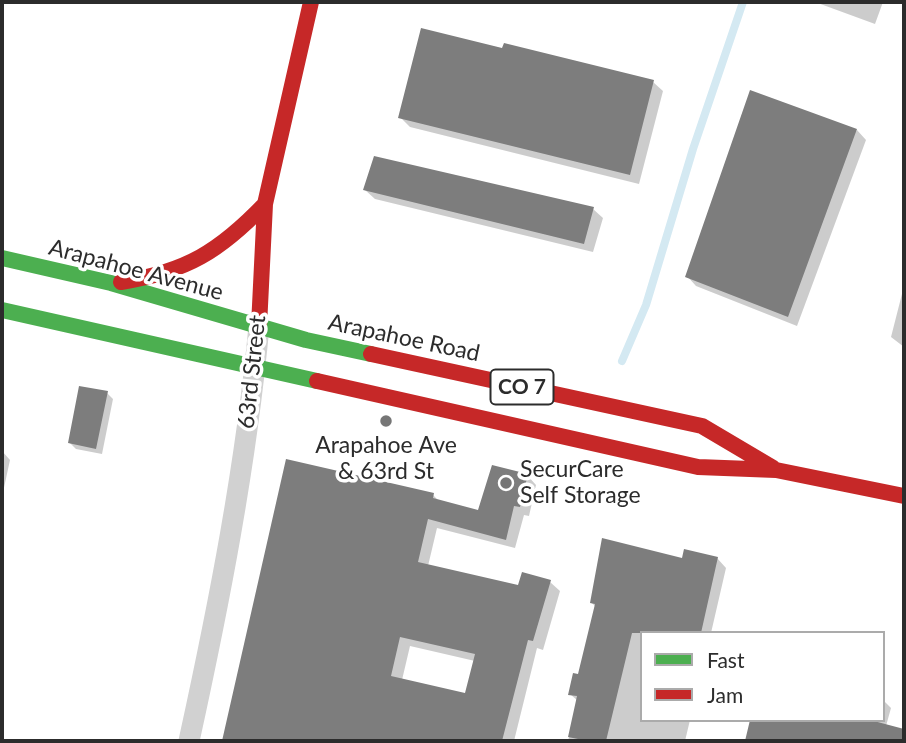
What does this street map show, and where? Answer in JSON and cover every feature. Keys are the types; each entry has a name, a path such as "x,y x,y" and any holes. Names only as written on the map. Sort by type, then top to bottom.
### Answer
{"main road":[{"name":"63rd Street","path":"259,326 265,204 311,2"},
{"path":"111,283 158,278 179,271 238,233 265,204"},
{"name":"Arapahoe Avenue","path":"2,258 111,283 259,326"},
{"name":"CO 7","path":"2,310 255,367"},
{"name":"Arapahoe Road","path":"259,326 306,340 702,426 776,470"},
{"name":"Arapahoe Road","path":"255,367 303,380 698,467 776,470 904,496"}],"street":[{"name":"63rd Street","path":"189,741 220,598 259,326"}],"building":[{"path":"421,28 502,48 504,43 654,80 630,175 398,118"},
{"path":"750,90 857,129 788,317 685,277"},
{"path":"374,156 594,207 584,244 363,190"},
{"path":"79,386 108,391 96,449 68,443"},
{"path":"286,459 434,493 433,498 478,510 492,465 528,474 520,507 514,506 506,540 428,519 418,562 518,585 522,572 551,580 533,641 528,640 502,741 222,741","holes":["400,637 475,654 465,693 391,676"]},
{"path":"602,538 682,558 684,549 718,557 701,631 632,633 606,741 568,737 577,696 568,695 573,673 578,674 595,604 590,603"},
{"path":"750,722 878,722 904,729 904,741 745,741"}],"waterway":[{"path":"622,361 646,305 693,149 743,2"}],"traffic: fast":[{"path":"2,258 111,283 306,340 371,354"},
{"path":"2,310 317,381"}],"traffic: jam":[{"path":"259,326 265,204 311,2"},
{"path":"121,282 165,272 200,257 233,235 265,204"},
{"path":"371,354 702,426 773,468"},
{"path":"317,381 698,467 776,470 904,496"}],"place":[{"name":"Arapahoe Ave & 63rd St","path":"386,421"},
{"name":"SecurCare Self Storage","path":"506,483"}]}
